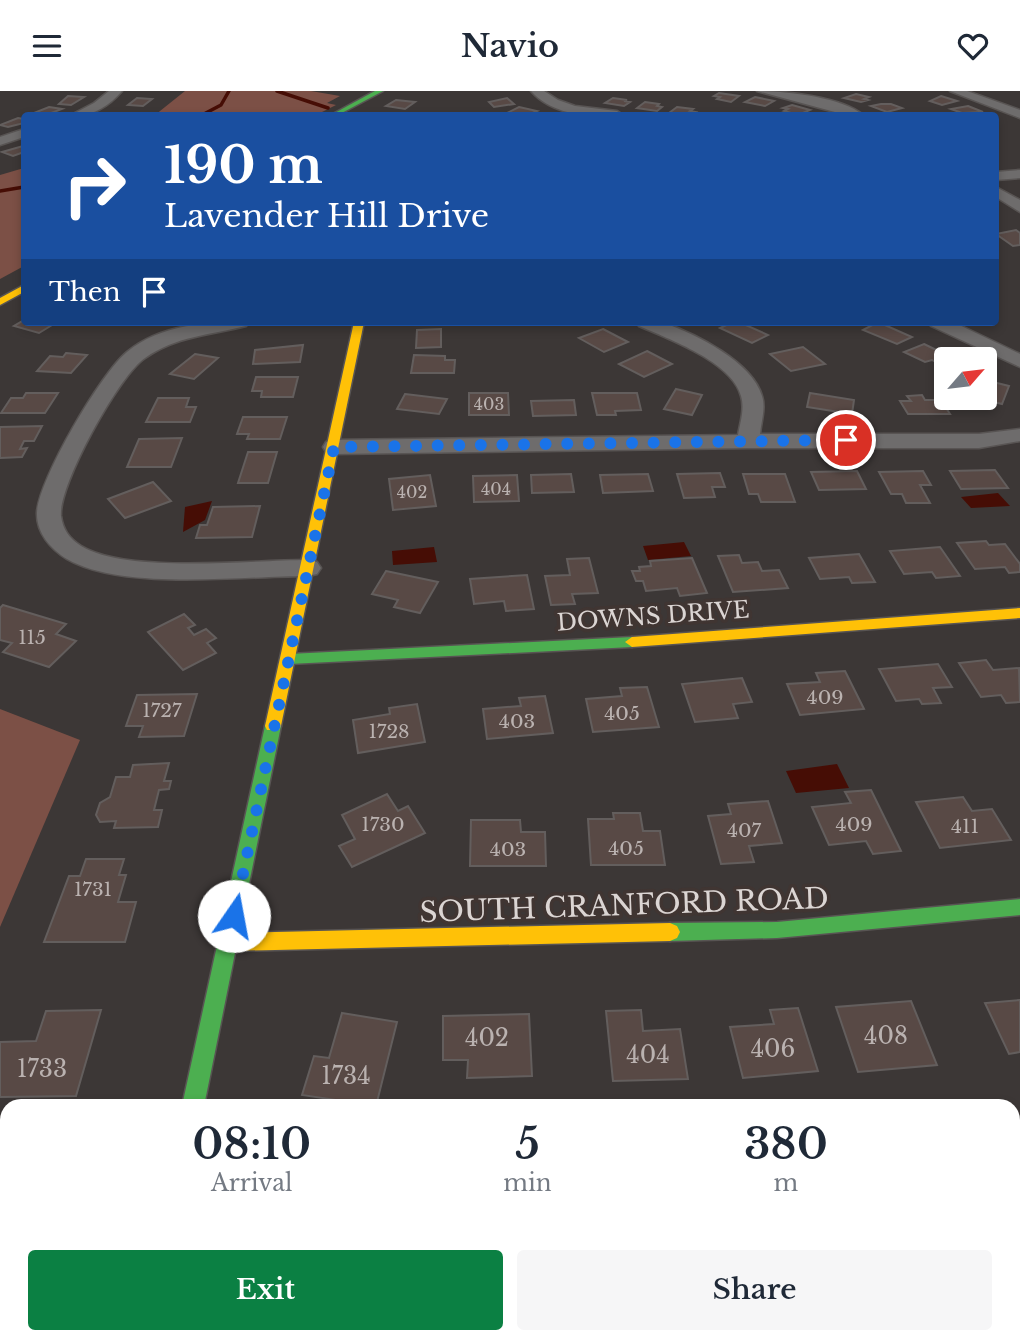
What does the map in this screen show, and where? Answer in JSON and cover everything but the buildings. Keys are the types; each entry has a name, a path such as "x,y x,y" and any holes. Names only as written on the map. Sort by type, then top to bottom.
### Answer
{"street":[{"path":"84,112 98,106 116,91"},
{"path":"340,112 380,91"},
{"path":"537,91 562,106 599,112"},
{"path":"763,91 825,104 848,112"},
{"path":"956,91 1020,114"},
{"path":"0,141 21,134"},
{"path":"999,176 1020,174"},
{"path":"999,193 1020,207"},
{"path":"0,302 21,290"},
{"path":"222,326 167,339 132,357 120,370 82,434 55,492 49,511 52,529 59,541 93,562 109,567 142,571 308,568"},
{"path":"194,1099 358,326"},
{"path":"654,326 708,353 743,377 753,398 748,441"},
{"path":"946,326 1020,361"},
{"path":"334,447 748,441 979,441 1020,435"},
{"name":"DOWNS DRIVE","path":"289,659 645,641 1020,613"},
{"name":"SOUTH CRANFORD ROAD","path":"228,942 777,930 1020,907"}],"shaded area":[{"path":"185,91 311,91 340,96 327,103 336,105 322,112 159,112"},
{"path":"21,169 21,268 0,279 0,175"},
{"path":"998,493 1010,506 971,508 961,497"},
{"path":"212,501 205,520 183,532 185,507"},
{"path":"684,542 691,556 648,560 643,546"},
{"path":"434,547 437,562 393,565 392,551"},
{"path":"0,709 80,740 0,927"},
{"path":"837,764 849,788 796,793 786,771"}],"waterway":[{"path":"208,112 221,105 229,91"},
{"path":"277,91 328,108"},
{"path":"0,191 21,188"}],"traffic: fast":[{"path":"340,112 380,91"},
{"path":"289,659 632,642"},
{"path":"194,1099 273,726"},
{"path":"670,932 777,930 1020,907"}],"traffic: slow":[{"path":"0,302 21,290"},
{"path":"273,726 358,326"},
{"path":"632,642 1020,613"},
{"path":"228,942 670,932"}],"route":[{"path":"234,916 334,447 846,440"}]}
